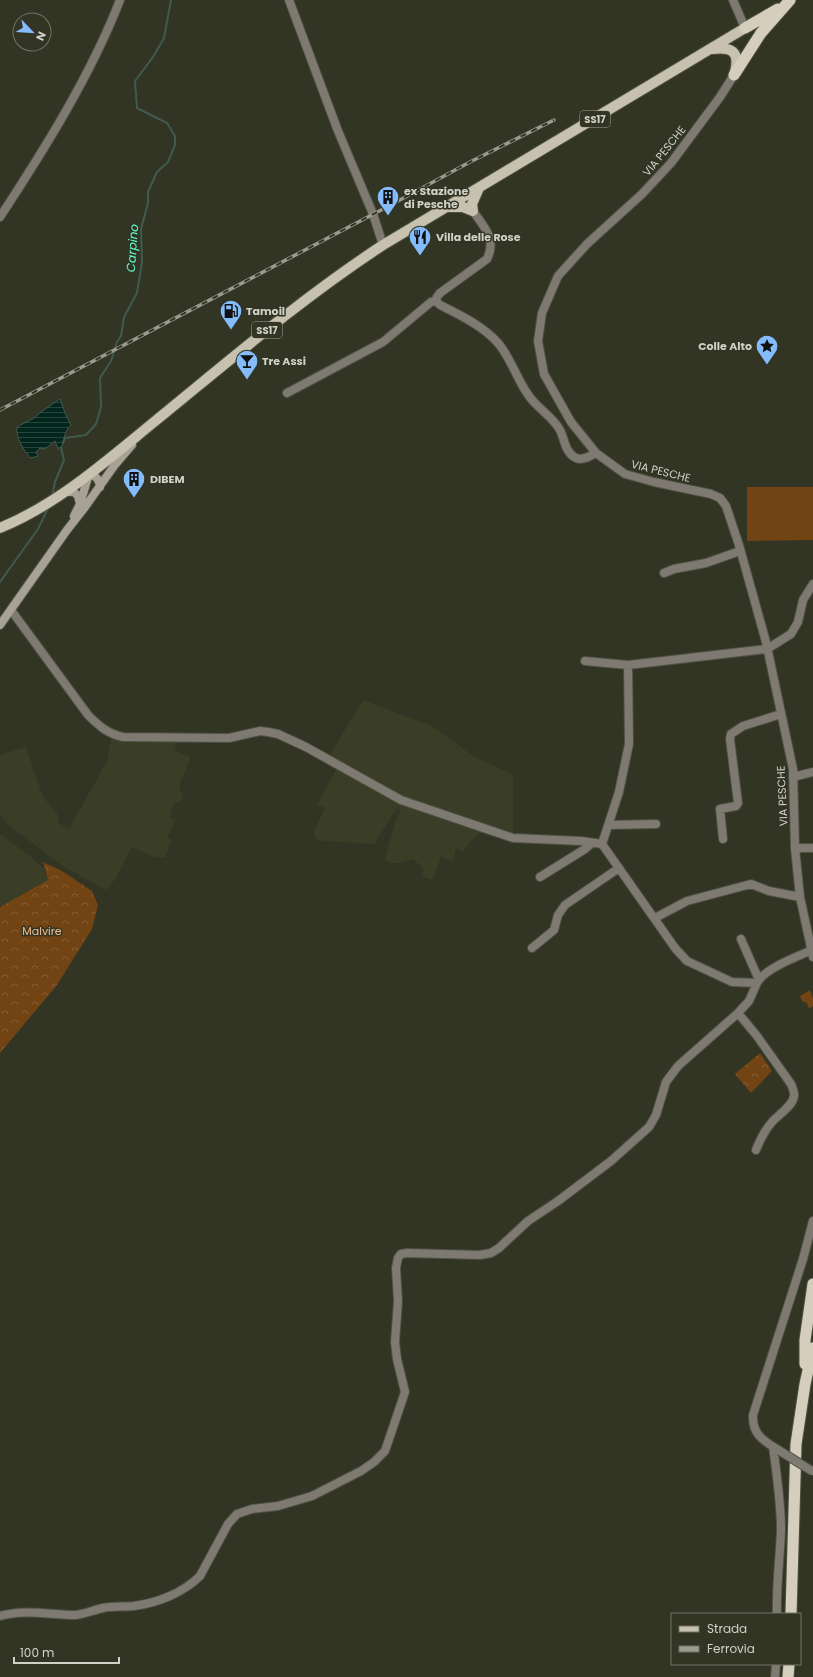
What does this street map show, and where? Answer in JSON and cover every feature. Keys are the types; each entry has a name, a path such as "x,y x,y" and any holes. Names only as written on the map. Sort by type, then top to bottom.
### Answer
{"highway":[{"name":"SS17","path":"745,28 789,2"},
{"path":"734,75 761,33 789,2"},
{"path":"805,1384 805,1340 813,1284"},
{"path":"791,1613 796,1444 805,1384 813,1348"},
{"path":"788,1677 789,1665"}],"main road":[{"name":"SS17","path":"0,528 15,522 66,492 342,272 384,245 745,28"},
{"path":"710,49 723,48 731,50 737,56 734,75"},
{"path":"447,207 462,207 473,211 472,204 479,188"},
{"path":"0,625 67,530 126,451 155,421"},
{"path":"67,530 80,504 90,474 95,476 99,481 100,487"},
{"path":"66,492 74,492 78,496 80,504"}],"street":[{"path":"0,217 53,133 110,25 120,0"},
{"path":"289,0 338,132 373,214 384,245"},
{"path":"733,0 745,28"},
{"name":"VIA PESCHE","path":"734,75 720,97 672,163 642,194 587,244 558,276 542,313 538,341 544,374 571,422 596,453 625,474 654,482 711,494 720,498 726,506 767,649 793,769 795,848 800,897 812,954"},
{"path":"436,302 436,297 440,293 487,259 491,250 487,231 473,211"},
{"path":"287,393 383,342 428,304 436,302 470,321 489,334 499,344 519,382 530,398 560,430 569,454 578,459 586,458 596,453"},
{"path":"664,574 674,569 699,565 740,551"},
{"path":"585,661 628,665 767,649 791,634 798,622 803,600 813,584"},
{"path":"11,610 76,701 99,726 112,734 123,737 229,738 260,731 278,734 339,764 401,800 512,838 602,844 675,948 687,961 732,982 752,984 787,961 812,954"},
{"path":"602,844 619,792 629,744 628,665"},
{"path":"723,839 720,808 736,806 738,803 730,739 731,734 743,726 781,714"},
{"path":"793,777 813,772"},
{"path":"609,825 656,824"},
{"path":"540,877 585,850 592,843"},
{"path":"795,848 813,848"},
{"path":"532,948 554,930 558,915 565,905 620,868"},
{"path":"655,918 686,901 752,884 769,891 800,897"},
{"path":"0,1616 32,1612 79,1615 103,1608 146,1604 175,1594 193,1583 200,1576 228,1524 237,1514 252,1509 288,1504 312,1496 361,1471 374,1462 385,1451 405,1392 397,1359 396,1342 398,1301 396,1268 398,1258 401,1254 407,1253 480,1255 499,1248 528,1221 588,1179 611,1161 649,1127 656,1115 666,1082 678,1066 738,1013 749,1001 758,981 741,939"},
{"path":"738,1013 757,1036 791,1084 794,1091 794,1097 791,1103 771,1123 760,1139 756,1150"},
{"path":"813,1221 803,1259 753,1414 756,1433 776,1449 813,1471"},
{"path":"776,1449 781,1530 776,1597 777,1613"},
{"path":"775,1677 776,1665"}],"shaded area":[{"path":"60,399 71,425 66,433 61,449 58,449 55,441 45,449 40,448 36,452 38,456 31,458 21,444 17,427 34,418"},
{"path":"363,700 432,726 475,757 513,775 513,835 483,831 472,840 463,851 456,848 453,862 441,856 433,880 422,877 423,868 413,859 400,863 392,863 385,860 395,823 401,810 397,808 374,844 324,841 317,839 314,834 325,808 317,805 339,764 328,758"},
{"path":"112,734 178,737 174,750 191,757 179,786 183,799 173,805 170,818 176,820 167,837 172,840 165,858 151,856 132,847 116,878 106,890 64,867 7,824 0,815 0,755 26,747 43,797 57,813 59,823 69,829 107,761"},
{"path":"0,834 29,855 43,868 48,880 0,907"}],"green space":[{"path":"747,487 813,487 813,540 747,541"},
{"name":"Malvire","path":"43,862 62,871 92,891 98,905 92,929 57,985 0,1053 0,907 48,880"},
{"path":"810,990 813,998 813,1006 809,1009 807,1003 802,1001 800,996"},
{"path":"760,1053 772,1071 751,1093 735,1074"}],"waterway":[{"name":"Carpino","path":"63,443 65,438 86,435 96,424 101,407 100,378 111,361 117,342 121,336 124,317 137,293 142,262 141,229 148,203 148,192 157,172 168,162 175,145 175,136 167,123 137,108 135,81 153,57 164,38 171,0"},
{"name":"Carpino","path":"52,496 55,482 64,460 61,447"},
{"name":"Carpino","path":"0,582 38,529 48,508"}],"railway":[{"path":"0,410 470,162 554,120"}],"place":[{"name":"ex Stazione di Pesche","path":"388,216"},
{"name":"Villa delle Rose","path":"420,256"},
{"name":"Tamoil","path":"231,330"},
{"name":"Colle Alto","path":"767,366"},
{"name":"Tre Assi","path":"247,380"},
{"name":"DIBEM","path":"134,498"}]}
